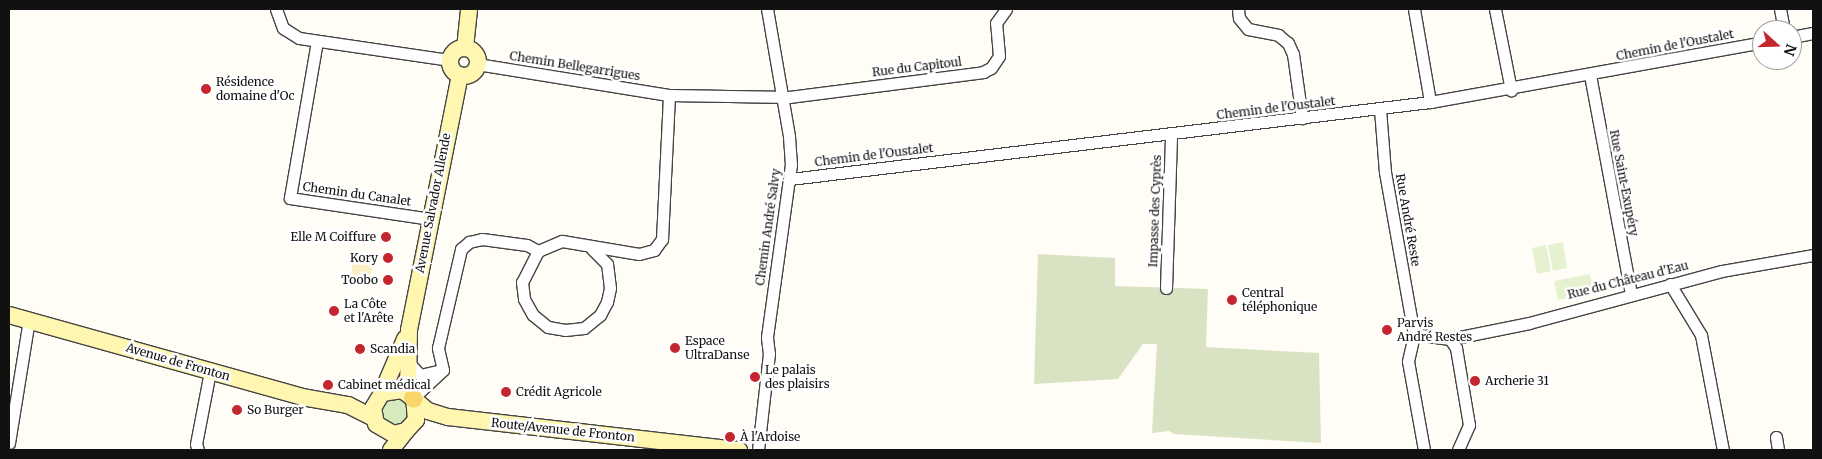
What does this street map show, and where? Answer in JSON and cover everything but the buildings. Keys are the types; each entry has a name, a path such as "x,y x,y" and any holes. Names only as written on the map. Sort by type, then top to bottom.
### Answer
{"main road":[{"path":"464,48 470,9"},
{"path":"464,48 476,55 477,64 473,72 460,75 452,69 450,60 456,50 464,48"},
{"name":"Avenue Salvador Allende","path":"411,397 409,330 460,75"},
{"name":"Avenue de Fronton","path":"9,315 302,397 348,405 377,423"},
{"name":"Avenue Salvador Allende","path":"379,395 409,330"},
{"path":"385,450 373,408 379,395 395,389 411,397 428,410 448,417"},
{"name":"Avenue de Fronton","path":"348,405 379,395"},
{"path":"392,450 409,429 417,413 411,397"},
{"path":"377,423 392,434 409,429 428,419 448,417"},
{"name":"Route/Avenue de Fronton","path":"448,417 739,450"}],"street":[{"path":"276,9 276,16 289,33 317,41 450,60"},
{"name":"Chemin André Salvy","path":"758,450 780,233 786,218 790,179 789,136 767,9"},
{"name":"Rue du Capitoul","path":"781,96 982,72 991,68 999,56 996,23 1006,9"},
{"path":"1238,9 1239,18 1248,29 1278,35 1288,42 1293,54 1302,118"},
{"path":"1414,9 1430,102"},
{"path":"1495,9 1511,90"},
{"name":"Chemin du Canalet","path":"317,41 290,198 430,219"},
{"name":"Chemin de l'Oustalet","path":"790,179 1171,135 1430,102 1511,90 1752,44"},
{"name":"Chemin Bellegarrigues","path":"477,64 669,95 781,96"},
{"name":"Rue Saint-Exupéry","path":"1590,75 1631,295"},
{"path":"592,248 607,264 610,288 607,302 600,315 584,328 565,330 548,326 533,315 524,300 522,282 538,251 562,241 592,248 639,254 654,250 662,240 669,95"},
{"name":"Rue André Reste","path":"1380,109 1385,172 1414,334"},
{"name":"Impasse des Cyprès","path":"1166,288 1171,135"},
{"path":"443,370 438,348 460,249 469,242 482,239 527,245 538,251"},
{"name":"Rue du Château d'Eau","path":"1450,339 1529,322 1739,267 1813,256"},
{"path":"1670,284 1701,335 1723,450"},
{"path":"9,443 29,320"},
{"path":"1424,450 1408,361 1414,334 1450,339 1456,348 1468,416 1467,432 1458,450"},
{"path":"409,363 420,375 443,370"},
{"path":"411,397 443,370"},
{"path":"198,450 196,444 210,371"},
{"path":"1776,437 1778,450"}],"green space":[{"path":"1563,242 1567,268 1553,271 1548,245"},
{"path":"1546,245 1551,271 1537,274 1532,248"},
{"path":"1038,254 1115,258 1115,286 1208,289 1206,347 1319,353 1321,443 1174,434 1169,431 1152,433 1157,344 1143,344 1118,379 1034,384"},
{"path":"1590,274 1593,293 1558,300 1554,281"},
{"path":"395,398 404,402 408,411 404,420 395,424 386,420 382,411 386,402"}],"sand":[{"path":"352,263 372,266 369,286 353,284"}],"place":[{"name":"Résidence domaine d'Oc","path":"206,89"},
{"name":"Elle M Coiffure","path":"386,237"},
{"name":"Kory","path":"388,258"},
{"name":"Toobo","path":"388,280"},
{"name":"Central téléphonique","path":"1232,300"},
{"name":"La Côte et l'Arête","path":"334,311"},
{"name":"Parvis André Restes","path":"1387,330"},
{"name":"Espace UltraDanse","path":"675,348"},
{"name":"Scandia","path":"360,349"},
{"name":"Le palais des plaisirs","path":"755,377"},
{"name":"Archerie 31","path":"1475,381"},
{"name":"Cabinet médical","path":"328,385"},
{"name":"Crédit Agricole","path":"506,392"},
{"name":"So Burger","path":"237,410"},
{"name":"À l'Ardoise","path":"730,437"}]}
